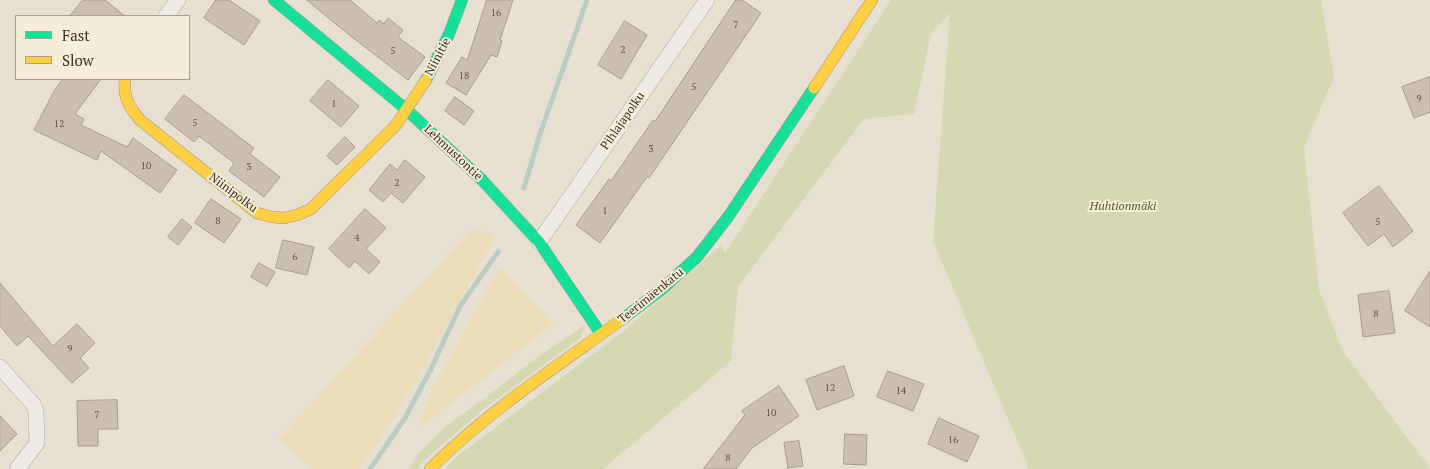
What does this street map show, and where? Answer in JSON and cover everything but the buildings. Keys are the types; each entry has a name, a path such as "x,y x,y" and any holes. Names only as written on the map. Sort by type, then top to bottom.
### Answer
{"street":[{"path":"167,15 178,0"},
{"name":"Lehmustontie","path":"274,0 407,110 482,180 539,242 602,334"},
{"name":"Niinitie","path":"407,110 437,60 448,38 462,0"},
{"name":"Pihlajapolku","path":"539,242 707,0"},
{"name":"Teerimäenkatu","path":"430,469 457,442 485,419 661,290 697,257 728,217 872,0"},
{"name":"Niinipolku","path":"125,80 124,94 127,104 140,120 257,212 272,218 284,219 298,216 311,209 396,125 407,110"},
{"path":"0,367 33,404 36,411 37,443 18,469"}],"green space":[{"name":"Huhtionmäki","path":"891,0 1321,0 1334,77 1304,147 1319,290 1343,351 1430,469 1029,469 933,241 950,13 931,34 914,114 864,119 738,287 731,361 603,469 445,469 456,457 629,327 721,245 725,253"},
{"path":"585,325 581,337 486,407 422,462 417,469 408,469 419,453 447,425 539,356"}],"sand":[{"path":"472,229 496,235 399,410 359,469 312,469 279,439"},
{"path":"500,267 553,324 419,428 432,389"}],"waterway":[{"path":"524,188 539,137 587,0"},
{"path":"370,469 405,418 431,369 460,306 498,252"}],"traffic: fast":[{"path":"274,0 407,110 482,180 539,242 601,334"},
{"path":"426,80 449,34 462,0"},
{"path":"621,320 661,290 697,257 728,217 814,88"}],"traffic: slow":[{"path":"814,88 872,0"},
{"path":"125,80 125,91 128,101 140,120 257,213 284,218 311,209 396,125 426,80"},
{"path":"430,469 498,409 621,320"}]}
